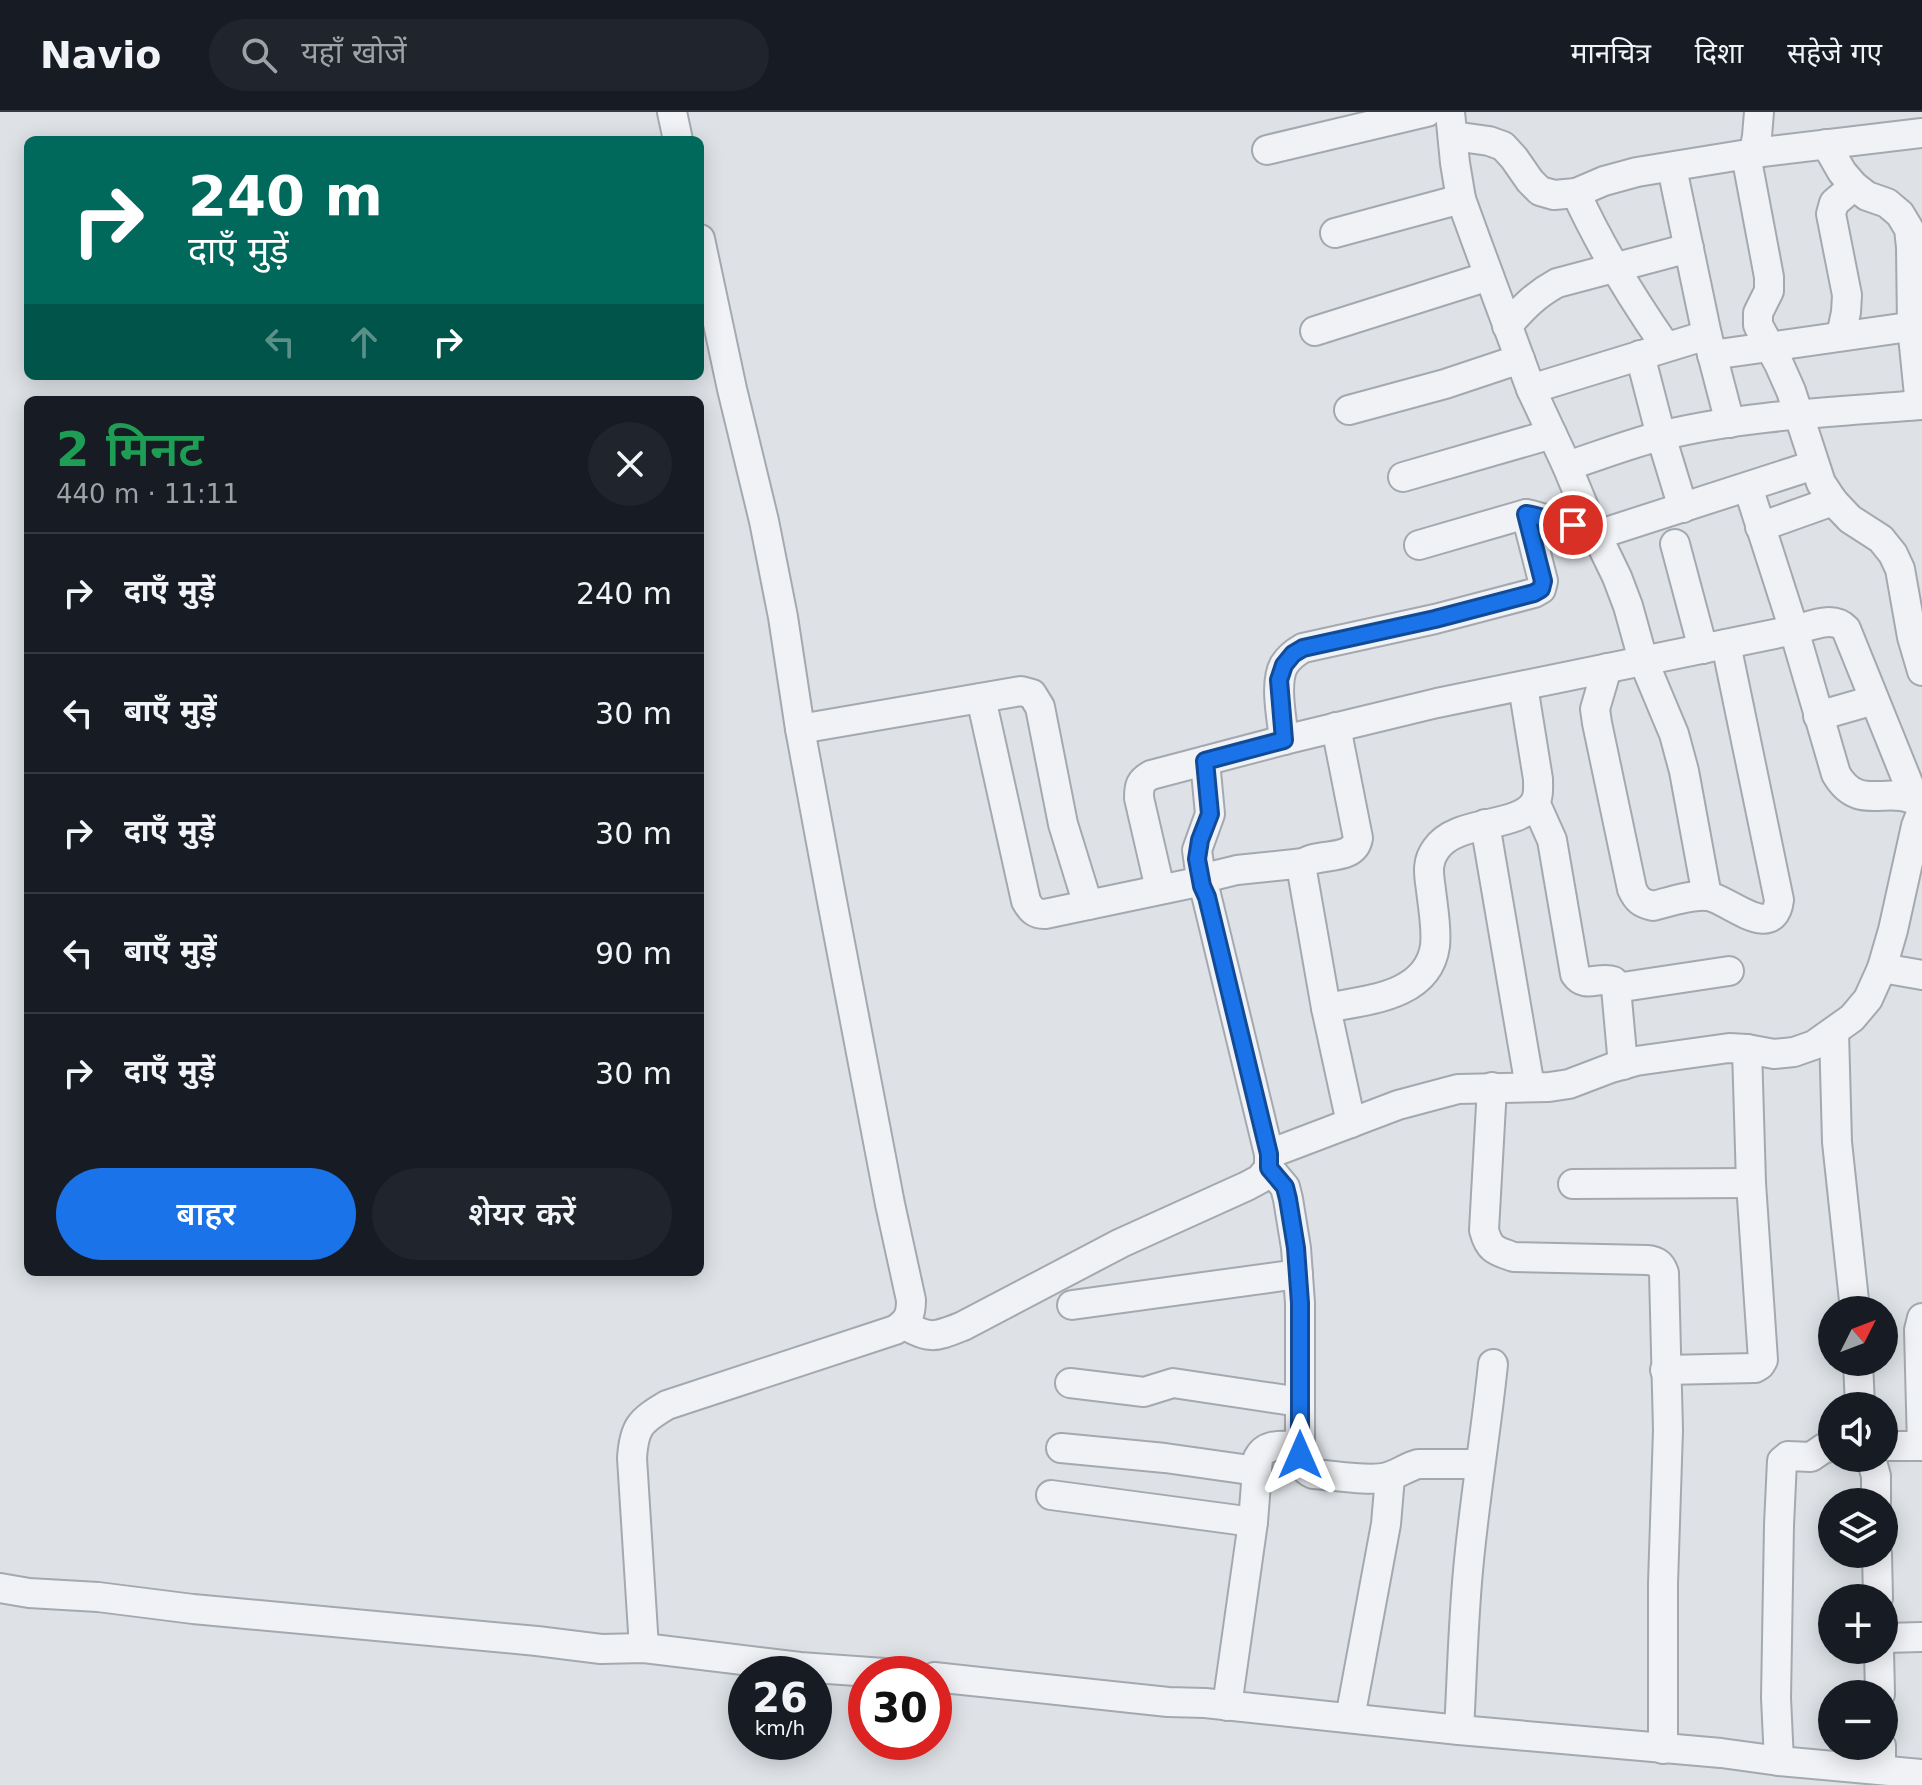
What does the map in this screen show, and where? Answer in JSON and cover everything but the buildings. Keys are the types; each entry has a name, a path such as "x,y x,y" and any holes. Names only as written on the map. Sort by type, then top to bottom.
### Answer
{"street":[{"path":"672,112 677,136"},
{"path":"1267,150 1427,112"},
{"path":"1759,112 1757,136 1750,154 1769,291 1758,313 1758,325 1800,414 1821,483 1850,519 1881,539 1893,554 1900,569 1912,637 1922,671"},
{"path":"1707,896 1684,771 1674,734 1643,660 1628,606 1531,389 1507,326 1461,199 1452,124 1503,146 1540,191 1554,195 1576,193 1637,172 1750,154 1922,133"},
{"path":"1567,466 1661,436 1730,423 1921,405 1911,247 1915,222 1854,186 1826,144"},
{"path":"1672,168 1730,423"},
{"path":"1841,336 1847,295 1831,214 1834,203 1854,186"},
{"path":"1576,193 1653,351 1661,436 1683,508"},
{"path":"1335,233 1461,199"},
{"path":"1507,326 1528,302 1557,283 1689,248"},
{"path":"644,1648 632,1458 634,1438 641,1424 667,1405 895,1330 911,1312 800,729 783,617 704,258"},
{"path":"1315,331 1489,276"},
{"path":"1531,389 1653,351 1710,345 1769,346 1917,326"},
{"path":"1349,410 1445,384 1520,359"},
{"path":"1403,477 1552,434"},
{"path":"1419,545 1526,514 1563,525 1592,526 1683,508 1814,465"},
{"path":"1748,487 1836,774 1851,793 1904,796 1920,805"},
{"path":"1760,527 1833,501"},
{"path":"1284,740 1279,680 1284,665 1303,648 1435,619 1541,589 1543,581 1526,514"},
{"path":"1607,668 1595,709 1636,898 1653,906 1707,896 1752,917 1763,920 1772,916 1778,909 1779,900 1714,646 1675,544"},
{"path":"903,1324 929,1336 941,1335 963,1326 1121,1243 1260,1179 1269,1161 1351,1123 1428,1096 1458,1089 1569,1084 1623,1065 1707,1050 1747,1049 1774,1054 1794,1052 1814,1045 1852,1018 1868,999 1882,968 1905,882 1920,805 1846,629 1840,623 1831,621 1437,703 1151,775 1142,780 1139,798 1160,889"},
{"path":"1326,1008 1391,995 1413,984 1429,966 1435,945 1428,866 1436,849 1447,838 1515,816 1535,802 1538,779 1523,686"},
{"path":"800,729 1021,691 1032,694 1040,707 1063,824 1088,905"},
{"path":"981,698 1026,901 1030,910 1037,914 1198,883 1251,868 1304,863 1352,850 1358,838 1336,727"},
{"path":"1818,716 1874,700"},
{"path":"1205,761 1210,814 1197,850 1201,882 1269,1161 1285,1187 1288,1199 1300,1303 1302,1464 1306,1471 1313,1474 1378,1479 1418,1464 1479,1464"},
{"path":"1535,802 1552,840 1575,974 1586,983 1607,979 1613,981 1616,988 1623,1065"},
{"path":"1485,824 1530,1087"},
{"path":"1304,863 1302,871 1326,1008 1351,1123"},
{"path":"1882,968 1922,975"},
{"path":"1616,988 1729,971"},
{"path":"1834,1032 1837,1142 1854,1296"},
{"path":"1665,1370 1755,1368 1763,1360 1751,1183 1747,1049"},
{"path":"1492,1087 1484,1230 1487,1243 1497,1252 1514,1257 1655,1261 1664,1273 1668,1430 1663,1584 1663,1749"},
{"path":"1573,1184 1751,1183"},
{"path":"1072,1305 1298,1274"},
{"path":"1898,1446 1922,1446 1919,1330 1922,1318"},
{"path":"1459,1730 1468,1570 1493,1364"},
{"path":"1070,1383 1144,1392 1173,1383 1300,1402"},
{"path":"1227,1706 1253,1522 1258,1458 1270,1446 1300,1446"},
{"path":"1061,1448 1257,1471"},
{"path":"1779,1761 1776,1698 1782,1461 1788,1456 1811,1457 1818,1452"},
{"path":"1350,1718 1386,1524 1390,1477"},
{"path":"1051,1495 1253,1522"},
{"path":"0,1588 601,1649 644,1648 848,1670"},
{"path":"1898,1638 1922,1637"},
{"path":"952,1679 1779,1761 1818,1760"},
{"path":"1886,1760 1922,1774"}],"route":[{"path":"1300,1455 1300,1303 1293,1223 1285,1187 1269,1168 1269,1154 1246,1056 1202,886 1197,850 1210,814 1205,761 1284,740 1279,680 1284,665 1293,654 1328,641 1435,619 1534,593 1541,589 1543,581 1526,514 1573,525"}]}
